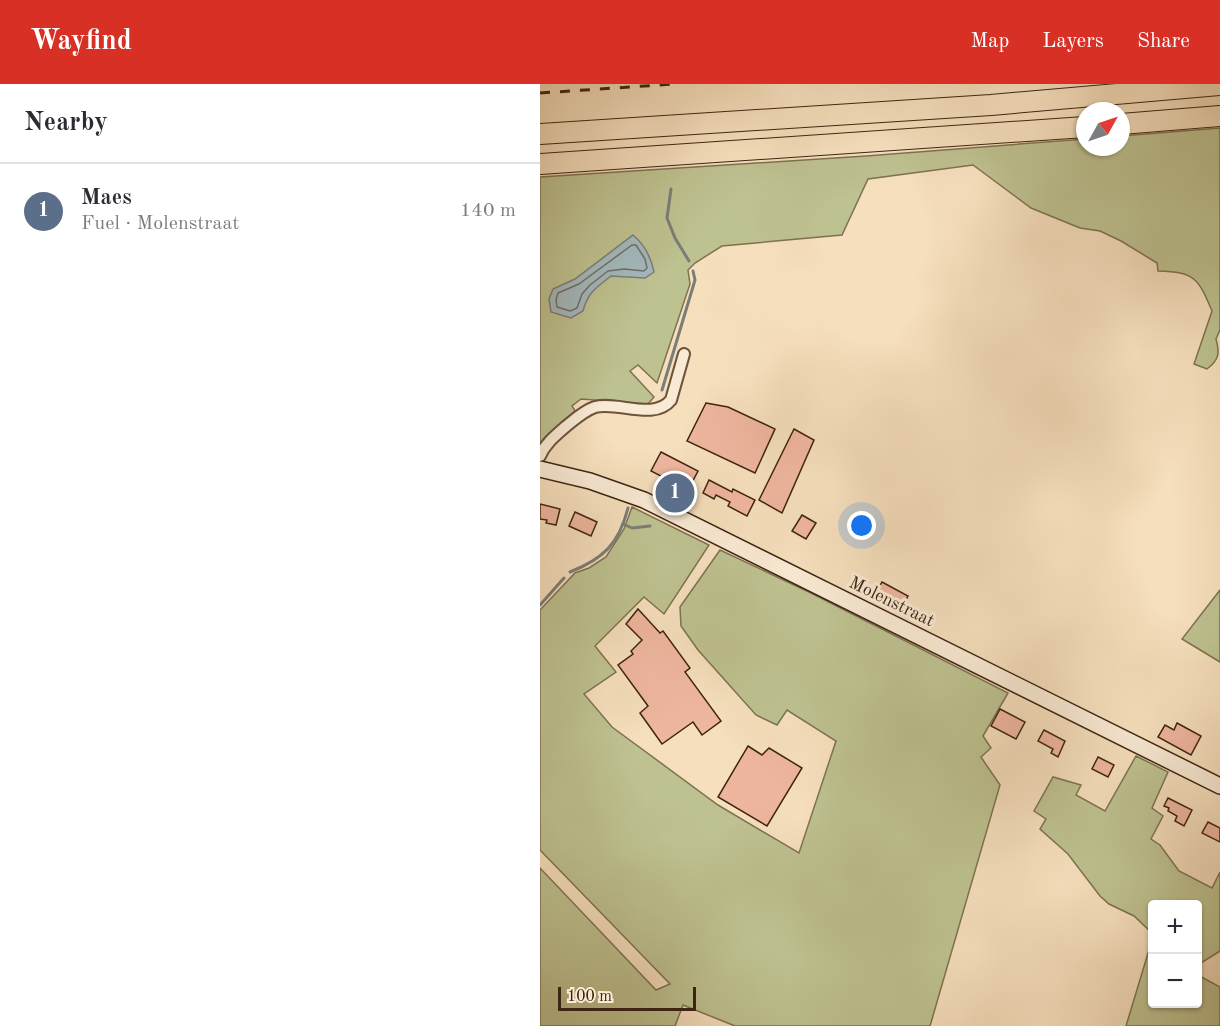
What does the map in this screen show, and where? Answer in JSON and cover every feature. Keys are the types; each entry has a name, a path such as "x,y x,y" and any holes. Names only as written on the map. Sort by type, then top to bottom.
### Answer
{"highway":[{"path":"540,134 991,105 1220,85"},
{"path":"1130,123 1220,116"},
{"path":"540,164 1076,128"}],"main road":[{"name":"Molenstraat","path":"540,469 590,481 644,500 1220,786"}],"street":[{"path":"540,456 549,441 587,410 608,406 651,410 666,406 671,400 684,354"}],"green space":[{"path":"1220,128 1220,330 1216,339 1218,356 1207,369 1194,364 1212,311 1203,291 1194,279 1180,273 1158,271 1157,263 1121,241 1100,231 1080,228 1031,208 973,165 868,179 842,235 722,246 695,263 688,270 690,284 657,383 638,365 630,371 654,397 648,404 581,399 572,406 576,412 540,444 540,177 1076,140 1076,156 1130,156 1130,135"},
{"path":"632,507 709,545 664,614 644,597 595,646 616,672 584,694 612,727 718,805 799,853 836,741 787,710 777,725 756,715 698,650 681,626 680,607 720,550 811,593 1008,693 983,736 991,748 981,757 1000,785 930,1026 735,1026 683,1005 675,1026 540,1026 540,868 656,990 670,984 540,850 540,610 575,573 589,568 606,557 624,529"},
{"path":"1220,590 1220,662 1182,639"},
{"path":"1136,756 1168,772 1152,808 1163,816 1151,839 1160,845 1179,871 1212,888 1220,872 1220,951 1202,962 1202,900 1148,900 1148,929 1134,916 1109,904 1100,896 1068,854 1040,829 1046,819 1034,811 1053,777 1081,785 1076,795 1105,811"},
{"path":"1148,953 1148,1008 1202,1008 1202,977 1220,987 1220,1026 1126,1026"}],"water":[{"path":"633,235 647,252 654,272 645,278 611,276 590,295 583,311 571,318 551,312 549,299 553,289 575,279"}],"building":[{"path":"706,403 728,407 775,429 755,473 687,441"},
{"path":"794,429 814,440 782,513 759,500"},
{"path":"661,452 698,471 688,490 651,471"},
{"path":"709,480 732,492 733,489 755,500 747,516 728,506 730,502 716,495 714,499 703,493"},
{"path":"540,504 560,509 556,525 540,519"},
{"path":"575,512 597,522 591,536 569,526"},
{"path":"802,515 816,523 806,539 792,531"},
{"path":"882,582 908,596 900,611 874,596"},
{"path":"638,609 660,633 663,631 690,668 685,672 721,721 702,735 693,722 662,744 640,713 648,706 618,665 633,654 631,651 642,640 626,624"},
{"path":"1000,709 1025,722 1016,739 991,726"},
{"path":"1177,723 1201,736 1191,755 1158,737 1165,725 1174,730"},
{"path":"1044,730 1065,741 1058,757 1051,753 1053,749 1038,741"},
{"path":"748,746 762,755 769,748 802,768 767,826 718,797"},
{"path":"1098,757 1114,765 1108,777 1092,769"},
{"path":"1168,798 1192,810 1184,826 1175,821 1177,816 1164,806"},
{"path":"1208,822 1220,828 1220,842 1202,833"}],"waterway":[{"path":"671,189 667,218 675,238 689,261"},
{"path":"662,390 695,280 693,271"},
{"path":"570,572 592,562 608,549 620,531 628,508"},
{"path":"623,524 632,528 650,526"},
{"path":"540,605 564,578"}],"railway":[{"path":"540,93 675,84"}],"place":[{"name":"Maes","path":"675,493"}]}
